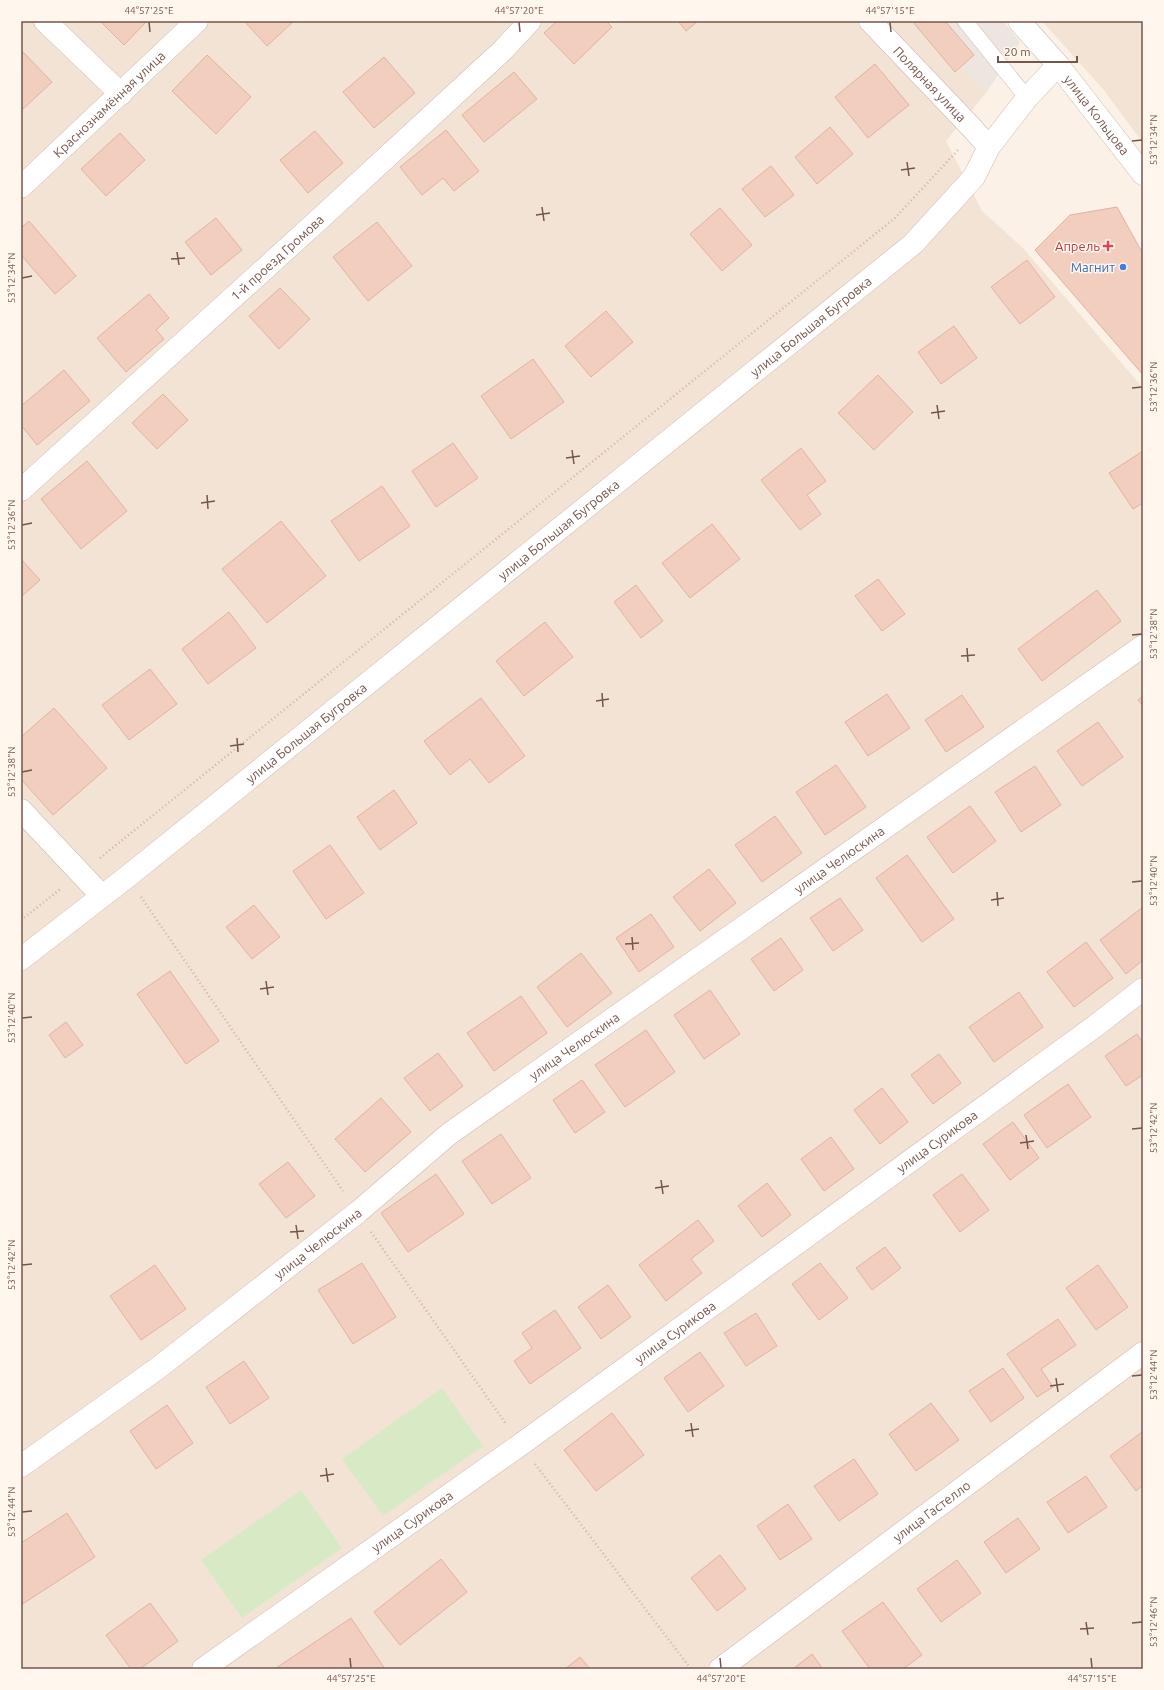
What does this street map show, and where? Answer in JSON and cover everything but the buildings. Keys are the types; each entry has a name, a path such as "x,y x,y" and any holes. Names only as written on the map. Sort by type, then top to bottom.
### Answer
{"street":[{"path":"45,21 121,94"},
{"name":"Краснознамённая улица","path":"21,187 197,21"},
{"name":"1-й проезд Громова","path":"21,490 319,220 503,50 530,21"},
{"name":"Полярная улица","path":"870,21 989,147"},
{"name":"улица Кольцова","path":"1019,21 1058,65 1143,174"},
{"name":"улица Большая Бугровка","path":"21,958 127,877 913,244 974,177 989,147 1027,98 1058,65"},
{"name":"улица Челюскина","path":"21,1466 158,1368 358,1212 449,1134 1143,646"},
{"path":"21,810 102,896"},
{"name":"улица Сурикова","path":"203,1669 520,1445 1092,1029 1143,989"},
{"name":"улица Гастелло","path":"720,1669 1143,1353"}],"lane":[{"path":"964,21 1027,98"}],"path":[{"path":"21,920 895,218 957,151 971,127"},
{"path":"127,877 520,1445 690,1669"}],"shaded area":[{"path":"21,21 915,21 986,93 946,141 982,211 1022,247 1143,388 1143,1669 21,1669"},
{"path":"915,21 1003,21 1020,42 986,93"},
{"path":"1042,21 1143,21 1143,143 1103,89"}],"green space":[{"path":"442,1388 483,1446 383,1516 342,1459"},
{"path":"301,1490 342,1548 242,1618 201,1560"}],"place":[{"name":"Апрель","path":"1108,246"},
{"name":"Магнит","path":"1123,267"}]}
